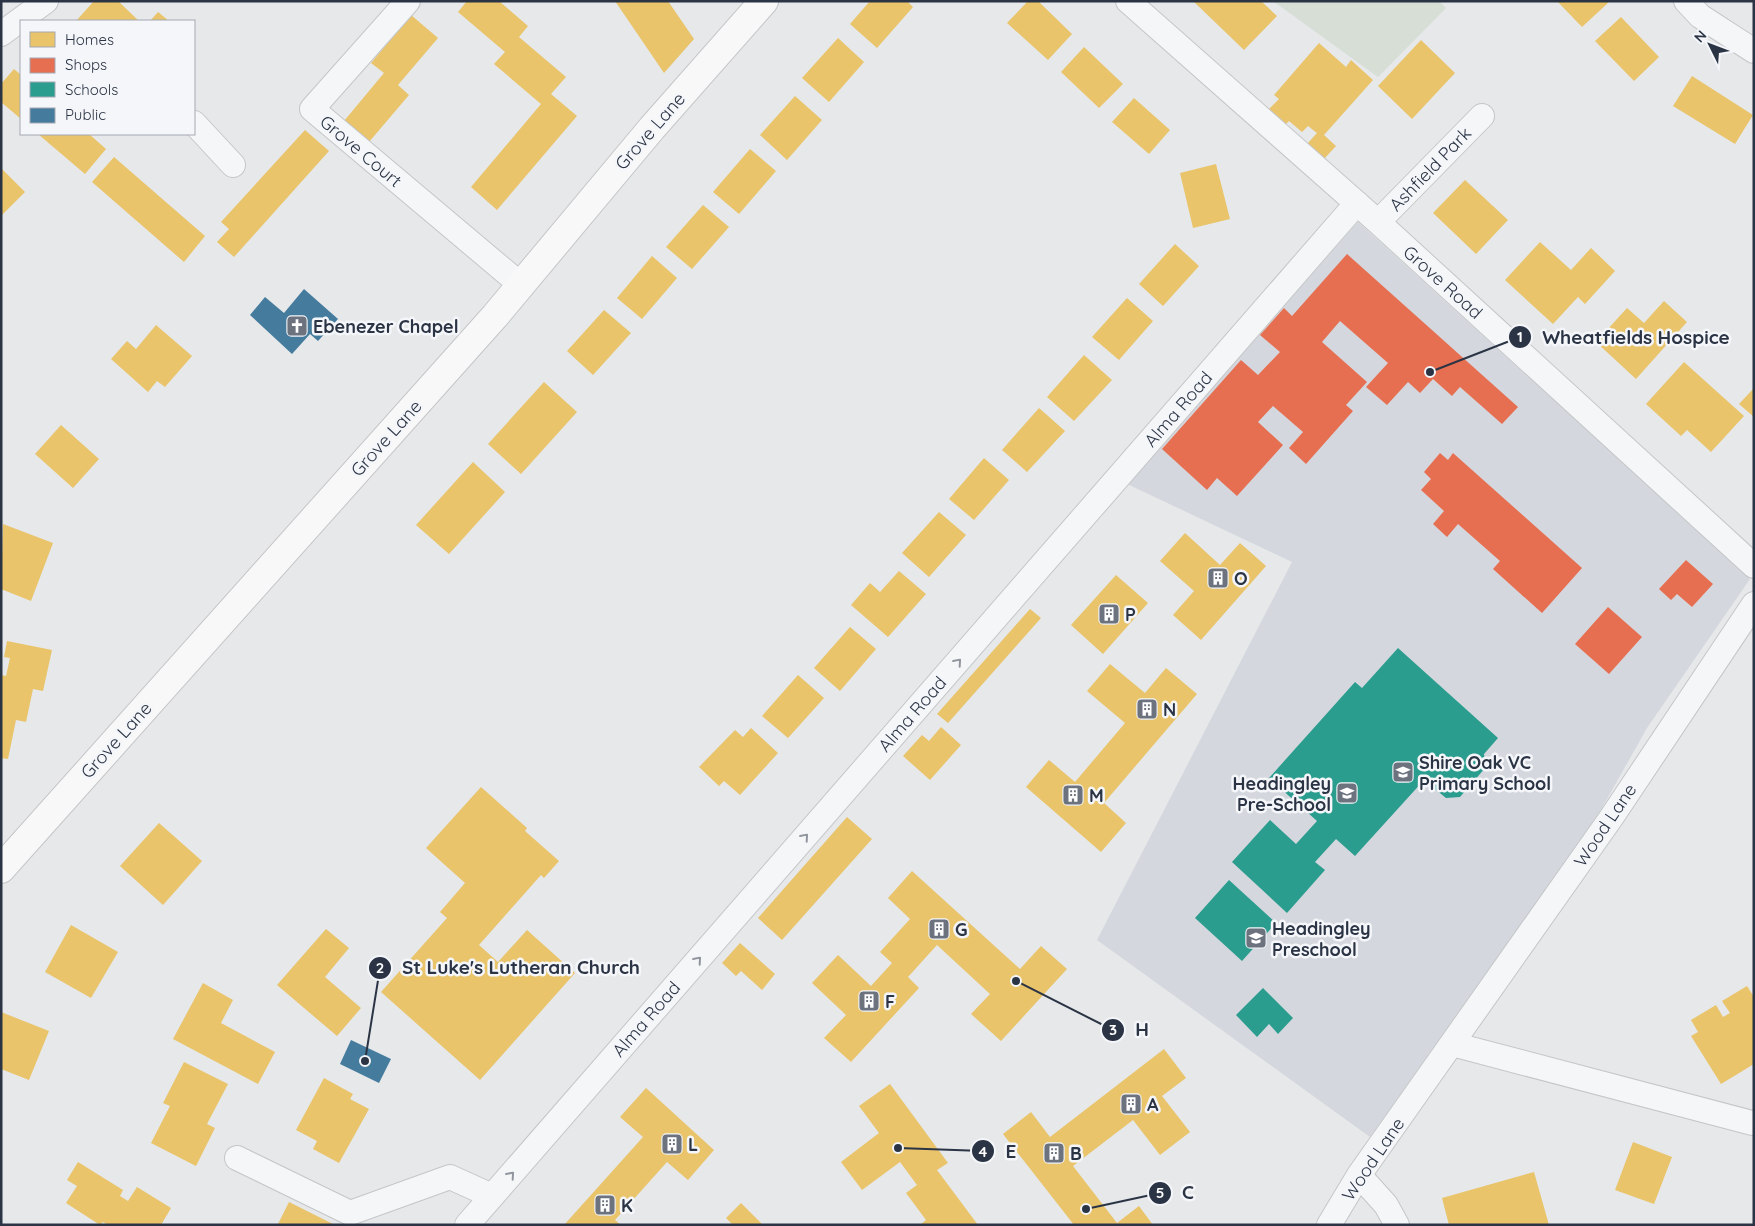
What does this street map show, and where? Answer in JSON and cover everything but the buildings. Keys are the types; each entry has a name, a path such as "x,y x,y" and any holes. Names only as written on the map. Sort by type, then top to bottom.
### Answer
{"main road":[{"name":"Grove Lane","path":"1,869 521,286 652,128 764,1"}],"street":[{"name":"Grove Court","path":"408,1 312,109 521,286"},
{"name":"Grove Road","path":"1128,1 1357,203 1754,566"},
{"path":"1686,1 1700,16 1754,51"},
{"path":"23,20 36,12"},
{"path":"1,34 20,22"},
{"name":"Ashfield Park","path":"1378,222 1482,116"},
{"path":"195,124 232,165"},
{"name":"Alma Road","path":"467,1225 1357,203"},
{"name":"Wood Lane","path":"1329,1225 1359,1175 1611,818 1754,604"},
{"path":"1452,1044 1752,1123"},
{"path":"237,1158 350,1213 450,1177 492,1196"},
{"path":"1359,1175 1386,1205 1396,1225"}],"shaded area":[{"path":"1273,1 1439,1 1446,8 1378,77"},
{"path":"1358,222 1750,579 1647,728 1598,815 1370,1137 1097,940 1292,562 1125,483 1154,454"}],"place":[{"name":"Ebenezer Chapel","path":"297,326"},
{"name":"Wheatfields Hospice","path":"1430,372"},
{"name":"O","path":"1218,578"},
{"name":"P","path":"1109,614"},
{"name":"N","path":"1147,709"},
{"name":"Shire Oak VC Primary School","path":"1403,772"},
{"name":"Headingley Pre-School","path":"1347,793"},
{"name":"M","path":"1073,795"},
{"name":"G","path":"939,929"},
{"name":"Headingley Preschool","path":"1256,938"},
{"name":"H","path":"1016,981"},
{"name":"F","path":"869,1001"},
{"name":"St Luke's Lutheran Church","path":"365,1061"},
{"name":"A","path":"1131,1104"},
{"name":"L","path":"672,1144"},
{"name":"E","path":"898,1148"},
{"name":"B","path":"1054,1153"},
{"name":"K","path":"605,1205"},
{"name":"C","path":"1086,1209"}]}
